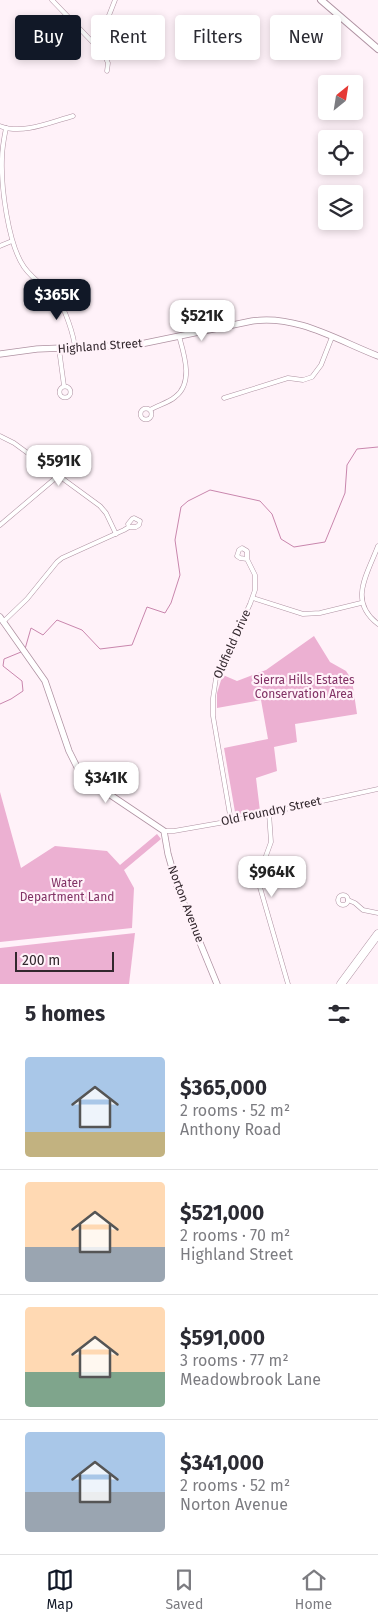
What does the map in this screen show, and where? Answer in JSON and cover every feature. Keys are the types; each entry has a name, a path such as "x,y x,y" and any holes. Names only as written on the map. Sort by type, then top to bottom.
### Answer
{"highway":[{"path":"341,984 378,934"}],"main road":[{"path":"322,0 378,49"}],"street":[{"path":"52,0 91,41"},
{"path":"109,15 115,0"},
{"path":"106,71 107,60"},
{"path":"0,126 24,129 73,116"},
{"path":"6,128 2,164 12,241 22,265 36,281 56,297 63,310 75,348"},
{"path":"0,246 12,241"},
{"name":"Highland Street","path":"0,354 23,351 127,346 252,321 268,320 298,324 378,356"},
{"path":"150,410 175,397 182,390 186,375 185,356 179,336"},
{"path":"224,398 288,378 303,380 312,377 320,365 332,337"},
{"path":"59,349 64,386"},
{"path":"0,436 14,443 100,506 116,534"},
{"path":"0,525 58,476"},
{"path":"129,527 62,558 27,599 1,620 45,681 63,736 78,770 128,808 164,831"},
{"path":"378,546 362,590 362,603 369,617 378,624"},
{"name":"Oldfield Drive","path":"231,821 213,716 213,692 216,678 253,598 256,583 255,575 247,559"},
{"path":"253,598 303,614 320,613 362,603"},
{"name":"Old Foundry Street","path":"164,831 231,821 378,790"},
{"path":"269,812 270,845 262,864 259,884 288,984"},
{"name":"Norton Avenue","path":"164,831 168,854 178,889 217,984"},
{"path":"348,900 363,910 378,913"}],"green space":[{"name":"Sierra Hills Estates Conservation Area","path":"314,636 330,662 346,671 352,680 357,714 295,724 297,742 274,747 277,771 256,778 260,811 237,814 235,812 224,748 268,739 261,700 217,708 217,693 222,677 223,675 237,681 266,670"},
{"name":"Water Department Land","path":"0,792 21,868 55,846 107,851 120,865 157,834 161,839 124,870 134,888 132,928 0,942"},
{"name":"Water Department Land","path":"135,933 129,984 0,984 0,948"}],"waterway":[{"path":"25,649 31,628 43,635 57,620 82,630 100,649 132,645 147,607 165,613 171,603 180,575 175,540 181,507 188,501 210,490 260,501 272,514 281,539 294,547 325,542 345,493 347,465 357,449 378,447"},
{"path":"0,704 23,691 22,681 3,666 4,659 21,652"}]}
